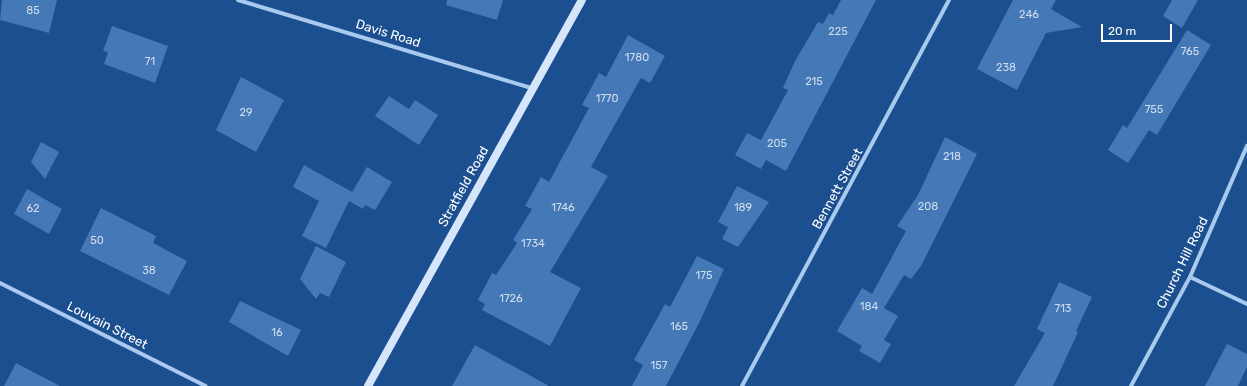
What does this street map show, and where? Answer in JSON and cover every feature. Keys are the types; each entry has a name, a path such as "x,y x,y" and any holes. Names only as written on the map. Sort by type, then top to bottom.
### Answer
{"main road":[{"name":"Stratfield Road","path":"368,386 582,0"}],"street":[{"name":"Davis Road","path":"238,0 532,88"},
{"name":"Bennett Street","path":"742,386 948,0"},
{"name":"Church Hill Road","path":"1131,386 1190,277 1247,146"},
{"path":"1190,277 1247,304"},
{"name":"Louvain Street","path":"0,283 206,386"}],"building":[{"path":"2,0 57,0 49,33 0,20"},
{"path":"447,0 503,0 497,20 446,5"},
{"path":"841,0 876,0 786,171 766,160 761,169 735,155 747,133 761,140 788,90 783,88 795,61 818,22 823,24 829,13 833,15"},
{"path":"1013,0 1056,0 1051,9 1082,27 1046,33 1017,90 977,69"},
{"path":"1172,0 1198,0 1182,28 1163,16"},
{"path":"112,26 168,46 155,83 104,64 108,52 103,51"},
{"path":"1187,30 1211,45 1157,135 1149,130 1128,163 1108,150 1123,125 1127,128"},
{"path":"628,35 665,56 650,83 641,78 591,167 608,176 550,272 581,288 550,346 482,310 485,304 478,300 492,273 496,275 517,243 513,240 532,209 525,206 541,177 549,182 589,108 582,105 599,73 606,77"},
{"path":"241,77 284,100 256,152 216,130"},
{"path":"389,96 409,109 415,100 438,115 419,145 375,116"},
{"path":"945,137 977,154 921,266 911,279 904,275 884,308 898,316 884,340 891,344 880,363 859,351 862,346 837,331 862,288 872,294 906,231 897,226 918,195"},
{"path":"41,142 59,152 45,179 31,162"},
{"path":"304,165 352,192 367,167 392,182 375,210 365,205 363,209 349,201 326,248 302,236 319,201 293,187"},
{"path":"737,186 769,202 738,247 722,239 728,227 718,222"},
{"path":"27,189 62,209 49,234 14,214"},
{"path":"101,208 156,236 153,243 187,261 169,295 80,251"},
{"path":"316,246 346,262 329,297 320,293 316,299 300,279"},
{"path":"697,256 724,269 699,323 666,386 632,386 643,365 634,360 665,304 670,307"},
{"path":"1059,282 1092,297 1076,331 1078,332 1053,386 1014,386 1045,333 1037,329"},
{"path":"240,301 301,330 288,356 229,322"},
{"path":"1227,344 1247,354 1247,367 1238,386 1205,386"},
{"path":"475,345 549,386 452,386"},
{"path":"16,363 60,386 4,386"}]}
